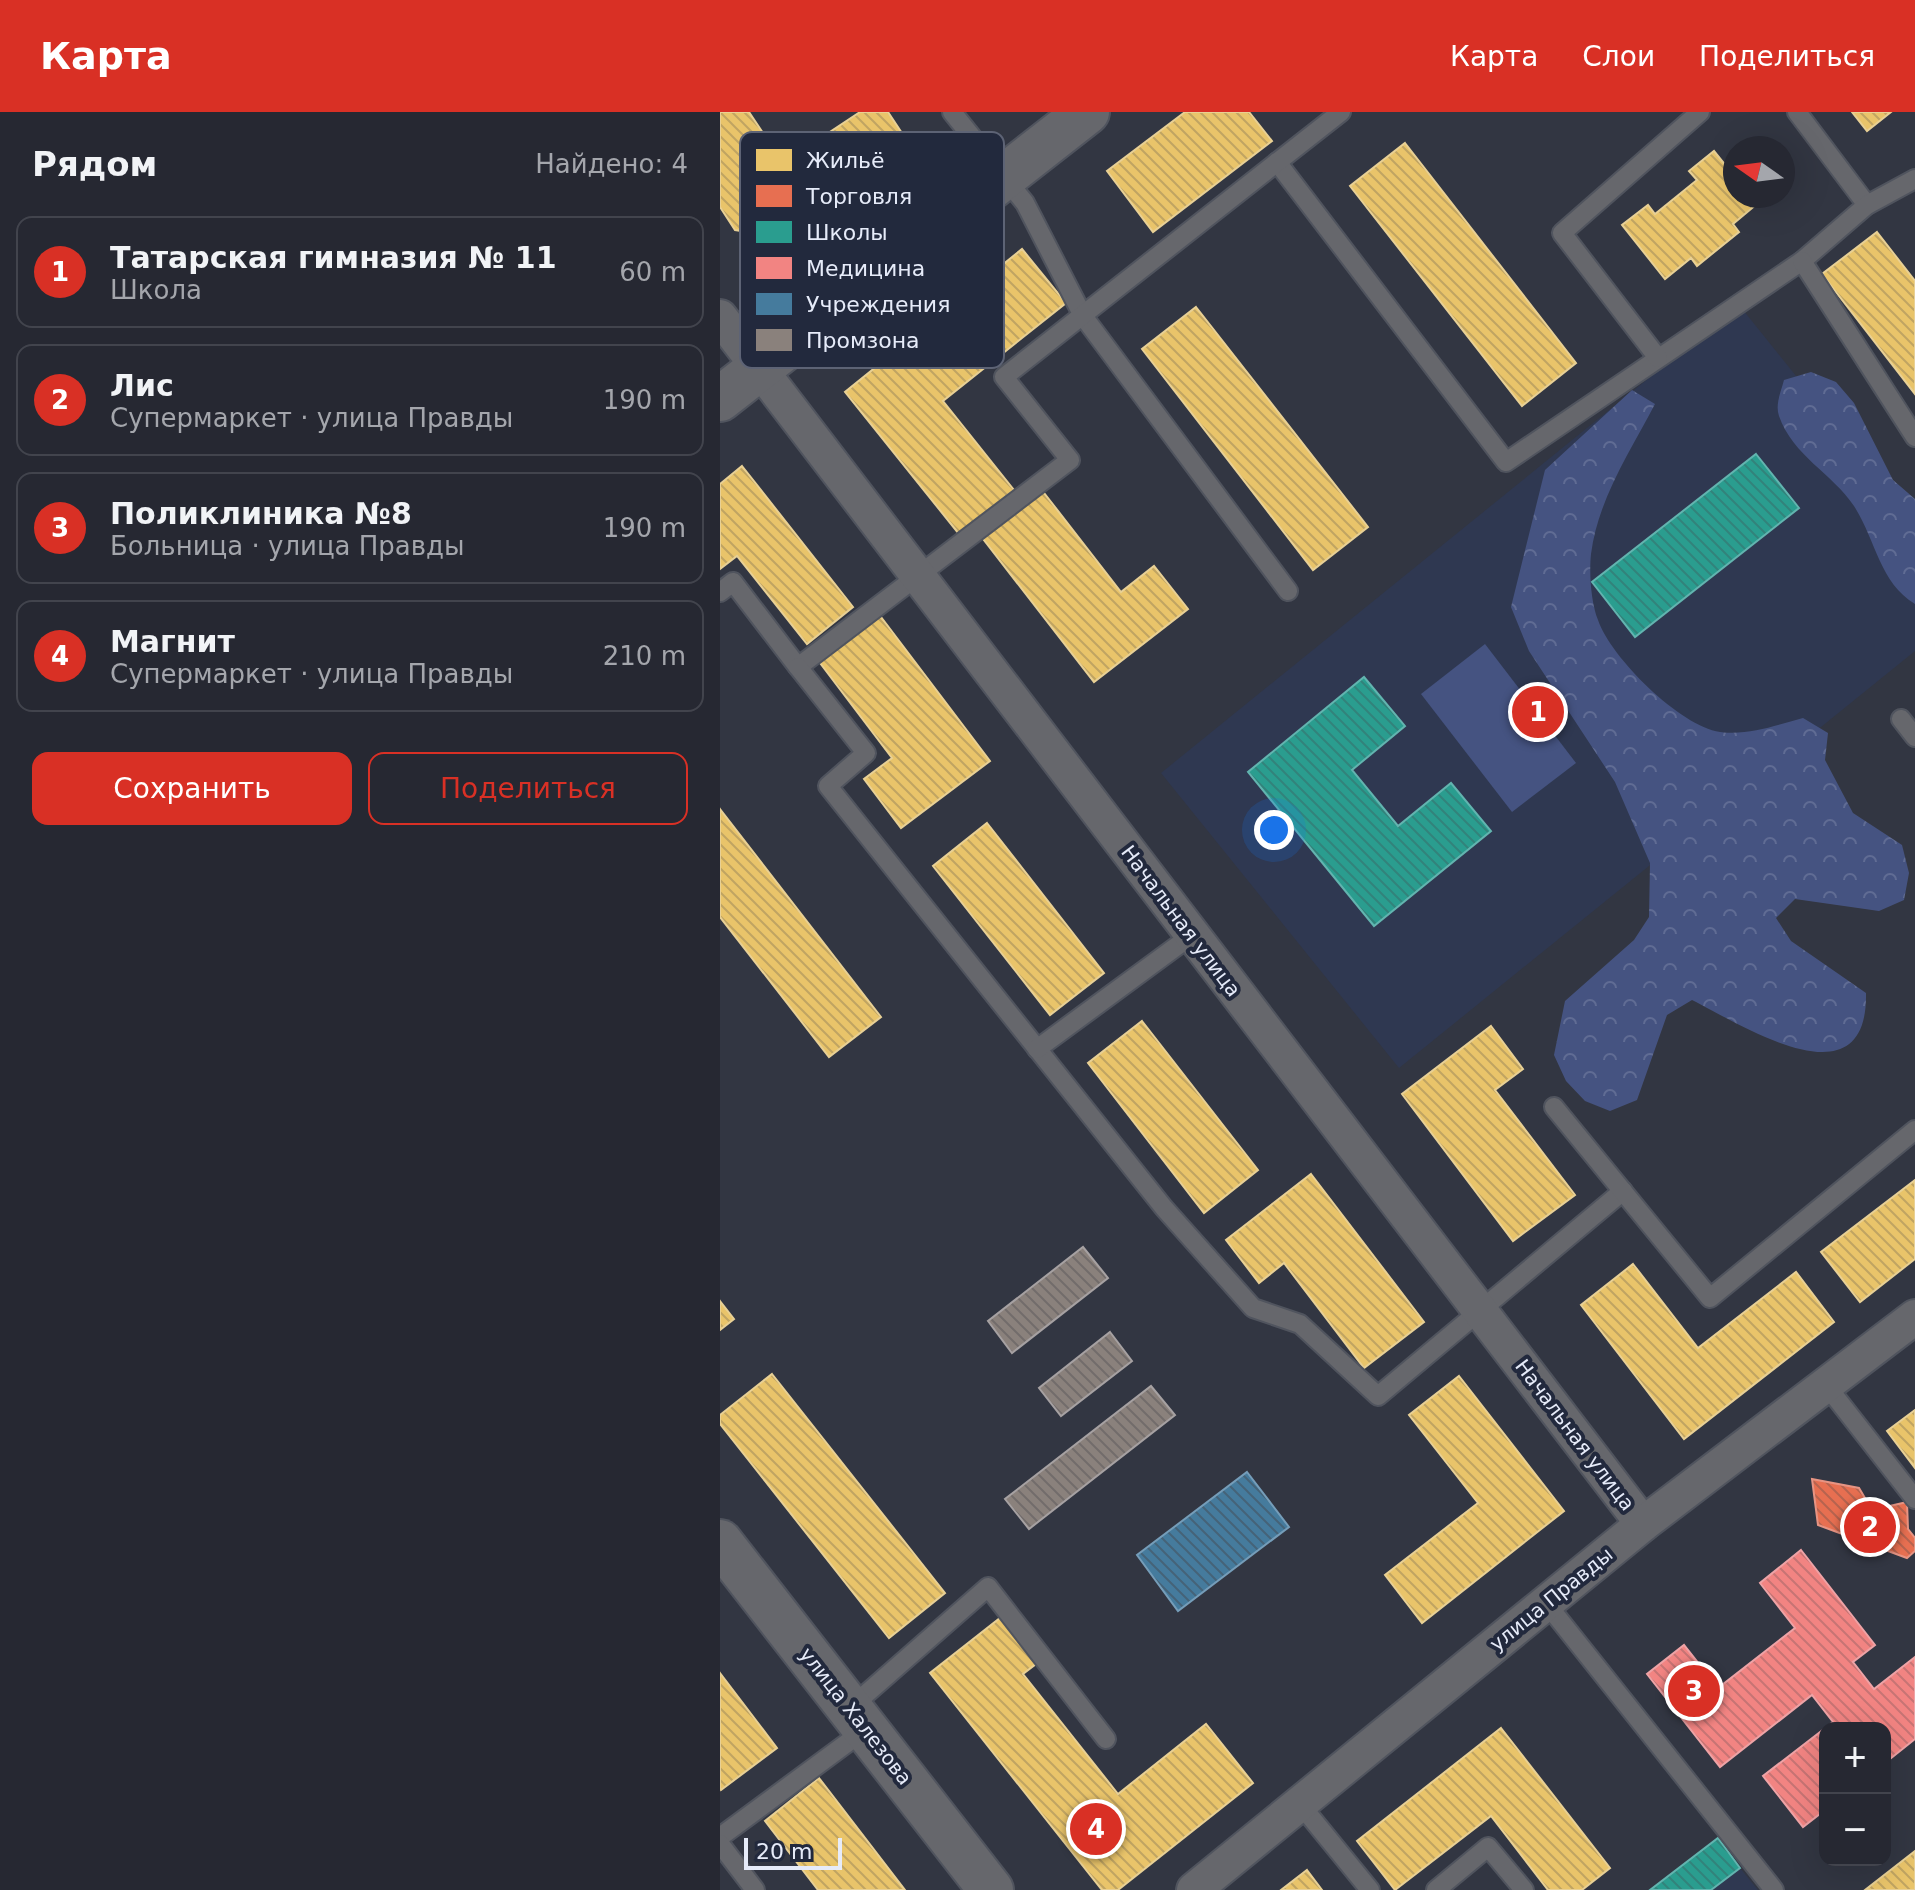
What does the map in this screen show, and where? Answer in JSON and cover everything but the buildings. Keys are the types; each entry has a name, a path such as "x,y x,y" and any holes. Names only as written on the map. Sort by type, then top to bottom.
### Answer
{"street":[{"path":"1004,177 1087,112"},
{"name":"Начальная улица","path":"720,317 740,344"},
{"path":"720,399 759,369"},
{"name":"Начальная улица","path":"759,369 1643,1524"},
{"name":"улица Правды","path":"1194,1890 1643,1524 1915,1317"},
{"name":"улица Халезова","path":"720,1542 991,1890"}],"lane":[{"path":"952,112 967,132"},
{"path":"798,667 919,578 1070,460 1004,377 1341,112"},
{"path":"1658,358 1562,233 1700,112"},
{"path":"1797,112 1867,205"},
{"path":"1277,162 1506,462 1802,261 1867,205 1915,179"},
{"path":"1004,179 1025,203 1083,316 1288,591"},
{"path":"1802,261 1915,437"},
{"path":"720,592 733,582 866,753 828,786 1164,1208 1253,1308 1300,1324 1378,1396 1478,1309 1623,1191"},
{"path":"1901,719 1915,737"},
{"path":"1037,1049 1192,935"},
{"path":"1554,1107 1710,1298 1915,1130"},
{"path":"1826,1385 1915,1499"},
{"path":"720,1837 858,1719 988,1587 1106,1739"},
{"path":"1546,1603 1774,1890"},
{"path":"1300,1804 1370,1890"},
{"path":"720,1844 755,1890"},
{"path":"1436,1890 1488,1847 1524,1890"}],"shaded area":[{"path":"1739,305 1915,524 1915,651 1399,1068 1161,773"},
{"path":"1740,1868 1758,1890 1711,1890"}],"green space":[{"path":"1811,372 1836,382 1854,403 1893,480 1915,499 1915,604 1893,584 1854,506 1785,430 1778,412 1784,380"},
{"path":"1632,390 1655,404 1616,476 1595,534 1590,562 1591,588 1605,635 1649,688 1667,704 1704,727 1720,732 1741,732 1803,718 1828,733 1825,760 1853,813 1902,845 1909,873 1904,900 1879,911 1795,899 1776,918 1791,941 1866,993 1861,1027 1847,1046 1825,1052 1798,1049 1770,1039 1692,1000 1667,1015 1637,1100 1610,1111 1585,1101 1566,1081 1554,1055 1565,1001 1634,940 1649,917 1650,863 1615,782 1529,651 1511,607 1545,470"},
{"path":"1485,644 1576,763 1512,812 1421,694"}],"place":[{"name":"Татарская гимназия № 11","path":"1538,712"},
{"name":"Лис","path":"1870,1527"},
{"name":"Поликлиника №8","path":"1694,1691"},
{"name":"Магнит","path":"1096,1829"}]}
